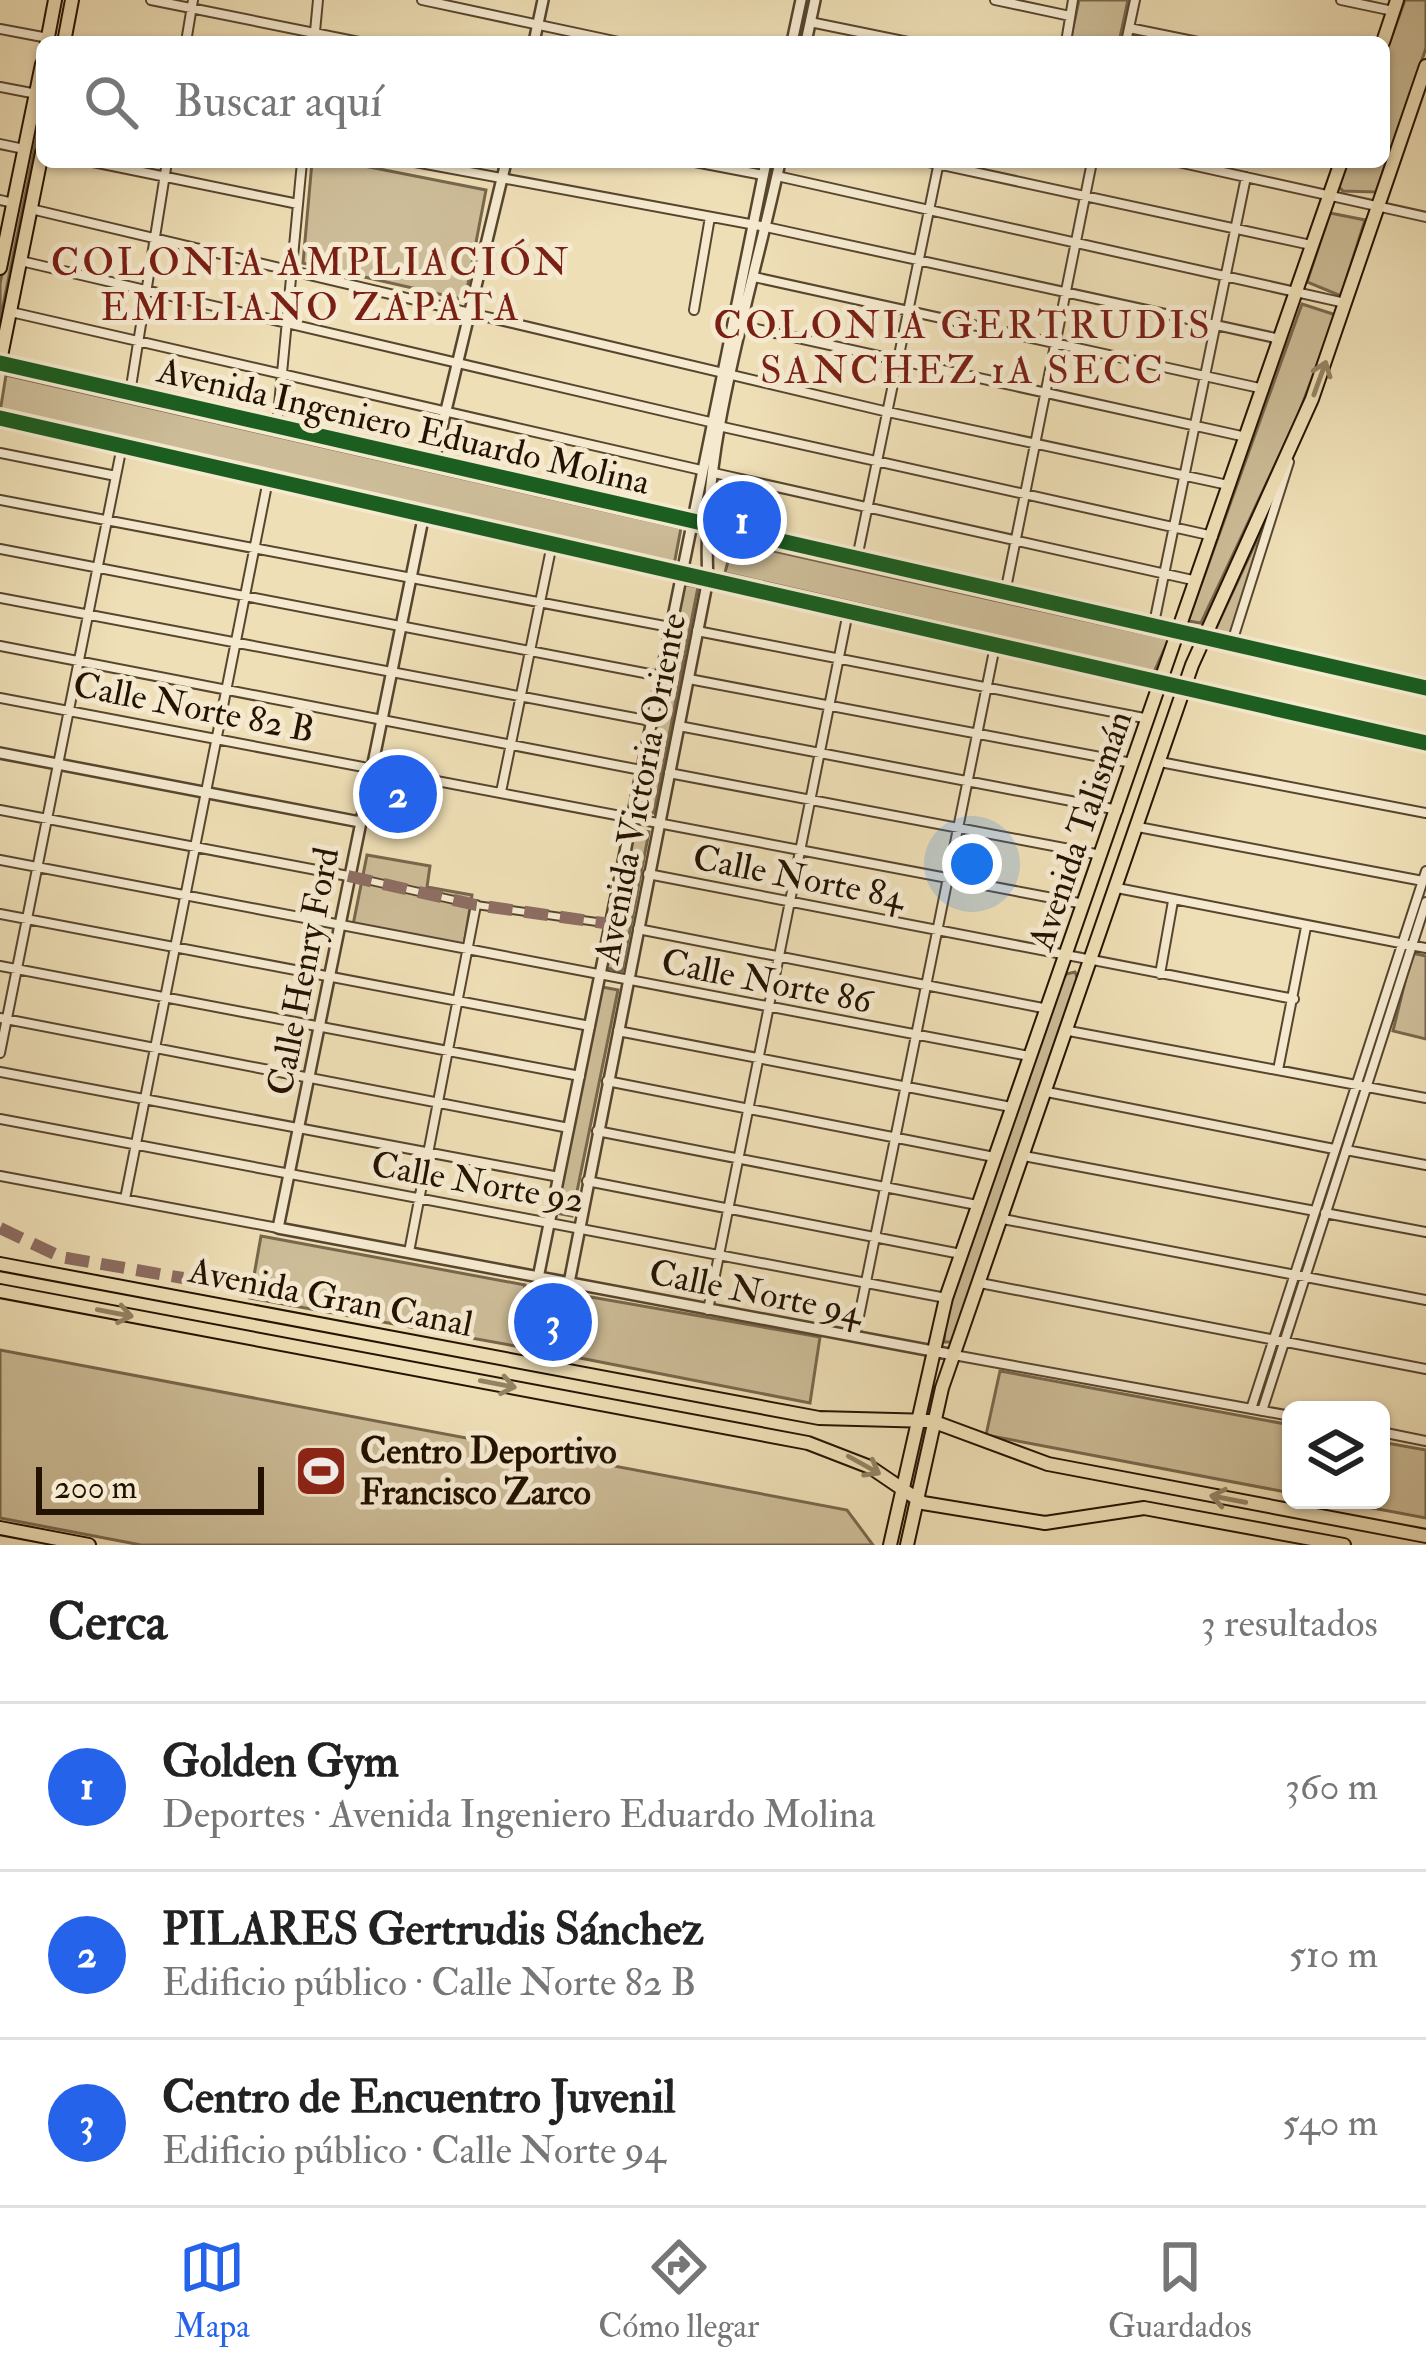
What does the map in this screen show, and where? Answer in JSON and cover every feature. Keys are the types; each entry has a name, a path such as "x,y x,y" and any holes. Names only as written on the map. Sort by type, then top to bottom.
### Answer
{"main road":[{"path":"48,36 55,0"},
{"path":"67,36 72,0"},
{"path":"1384,36 1395,5"},
{"name":"Avenida Talismán","path":"917,1454 1069,1031 1192,665 1298,434 1426,66"},
{"path":"1,262 7,202 36,105"},
{"path":"0,362 39,168"},
{"name":"Avenida Talismán","path":"917,1454 916,1422 946,1298 1215,536 1339,168"},
{"name":"Avenida Ingeniero Eduardo Molina","path":"0,362 1426,688"},
{"path":"0,418 1426,743"},
{"path":"1172,658 1192,665"},
{"name":"Avenida Gran Canal","path":"0,1264 800,1414 932,1420 1048,1464 1426,1536"},
{"name":"Avenida Gran Canal","path":"0,1292 808,1443 848,1456 916,1498 1045,1523 1144,1508 1344,1545"},
{"path":"890,1545 917,1454"},
{"path":"907,1545 916,1498 917,1454"},
{"path":"0,1528 40,1540 89,1545"}],"street":[{"path":"152,0 192,4 307,36"},
{"path":"314,36 318,0"},
{"path":"422,0 591,36"},
{"path":"535,36 543,0"},
{"path":"793,36 801,0"},
{"path":"807,36 815,0"},
{"path":"995,0 1070,16"},
{"path":"1067,36 1073,0"},
{"path":"1127,36 1135,0"},
{"path":"1341,0 1395,5"},
{"path":"187,36 192,4"},
{"path":"810,22 879,36"},
{"path":"1129,28 1168,36"},
{"path":"0,29 36,37"},
{"path":"0,87 36,93"},
{"path":"0,144 24,149"},
{"path":"120,168 298,204"},
{"path":"130,394 166,168"},
{"path":"278,426 301,168"},
{"path":"450,168 753,224 1282,339"},
{"path":"434,460 504,168"},
{"path":"727,168 764,175"},
{"name":"Avenida Victoria Oriente","path":"568,1283 708,579 698,522 701,470 765,168"},
{"name":"Avenida Victoria Oriente","path":"538,1278 670,627 714,473 779,168"},
{"path":"857,560 934,168"},
{"path":"959,168 1312,245"},
{"path":"1005,593 1091,168"},
{"path":"1205,168 1426,217"},
{"path":"777,176 1346,304"},
{"path":"1153,628 1246,177"},
{"path":"31,209 1035,446 1231,486"},
{"path":"694,310 710,217"},
{"path":"21,261 710,422"},
{"path":"754,277 1265,389"},
{"path":"11,312 701,470"},
{"path":"742,326 1248,437"},
{"path":"723,428 1215,536"},
{"name":"Avenida Talismán","path":"1231,644 1298,434"},
{"path":"0,1053 3,1018 17,969 122,446"},
{"path":"0,453 116,476"},
{"path":"714,473 866,511 1197,581"},
{"path":"124,1199 268,480"},
{"path":"0,500 670,627"},
{"name":"Calle Henry Ford","path":"278,1228 424,514"},
{"path":"501,792 552,544"},
{"path":"0,549 660,676"},
{"path":"0,598 651,721"},
{"path":"707,1310 848,612"},
{"path":"698,632 1149,718"},
{"path":"855,1337 995,644"},
{"path":"0,646 641,770"},
{"path":"688,680 1134,764"},
{"name":"Calle Norte 82 B","path":"0,698 1086,904"},
{"path":"679,726 1118,810"},
{"path":"0,753 360,822"},
{"path":"1160,762 1426,813"},
{"path":"669,773 1102,855"},
{"path":"0,810 476,905 610,924"},
{"path":"1138,827 1424,876 1407,945 1334,1149 1262,1411"},
{"name":"Calle Norte 86","path":"0,860 1029,1056"},
{"name":"Calle Norte 84","path":"648,874 1294,999"},
{"path":"1117,888 1426,948"},
{"path":"1160,974 1173,901"},
{"path":"1407,945 1426,902"},
{"path":"409,1252 476,905"},
{"path":"0,914 590,1026"},
{"path":"1278,1070 1306,927"},
{"path":"638,929 1048,1009"},
{"path":"0,966 580,1076"},
{"path":"3,1018 569,1127"},
{"path":"616,1031 1011,1106"},
{"path":"1069,1031 1426,1098"},
{"path":"0,1072 559,1177"},
{"path":"605,1080 994,1157"},
{"path":"1320,1212 1346,1150 1360,1086"},
{"path":"1047,1092 1334,1149"},
{"name":"Calle Norte 92","path":"0,1120 946,1298"},
{"path":"596,1131 977,1205"},
{"path":"1346,1150 1426,1165"},
{"path":"1024,1156 1426,1232"},
{"name":"Calle Norte 94","path":"0,1175 929,1353 1282,1414"},
{"path":"586,1181 961,1254"},
{"path":"1003,1220 1426,1300"},
{"path":"980,1283 1426,1369"},
{"path":"1251,1409 1280,1340"},
{"path":"1390,1434 1426,1441"}],"shaded area":[{"path":"1079,0 1128,0 1120,36 1071,36"},
{"path":"1405,0 1426,0 1426,48 1390,152 1390,41"},
{"path":"36,107 36,141 0,321 0,284"},
{"path":"311,168 374,168 486,190 465,300 303,263"},
{"path":"1344,168 1384,168 1376,192 1339,187"},
{"path":"1330,213 1365,220 1341,296 1307,282"},
{"path":"1302,304 1336,315 1297,418 1201,623 1188,621"},
{"path":"6,375 681,528 674,565 0,412"},
{"path":"1267,527 1230,636 1214,632 1261,531"},
{"path":"733,542 1169,639 1154,672 725,573"},
{"path":"682,584 698,587 654,813 638,810"},
{"path":"634,829 649,832 622,971 606,968"},
{"path":"367,855 430,866 427,887 472,895 464,945 353,925"},
{"path":"1412,953 1426,956 1426,1039 1393,1031"},
{"path":"1075,972 1079,982 953,1342 944,1342 945,1320 1060,986 1066,974"},
{"path":"602,987 618,990 572,1216 556,1213"},
{"path":"261,1236 525,1285 515,1346 250,1298"},
{"path":"591,1297 820,1337 810,1403 580,1358"},
{"name":"Centro Deportivo Francisco Zarco","path":"0,1350 847,1510 873,1545 141,1545 0,1518"},
{"path":"1000,1371 1282,1423 1282,1491 986,1435"},
{"path":"1390,1444 1426,1450 1426,1518 1378,1509 1390,1509"}],"marked path":[{"path":"348,876 476,905 611,924"},
{"path":"0,1228 61,1257 183,1278"}],"cycle path":[{"path":"0,363 1426,688"},
{"path":"0,418 1426,743"}],"place":[{"name":"Golden Gym","path":"742,520"},
{"name":"PILARES Gertrudis Sánchez","path":"398,794"},
{"name":"Centro de Encuentro Juvenil","path":"553,1322"},
{"name":"Centro Deportivo Francisco Zarco","path":"321,1471"}],"district":[{"name":"COLONIA AMPLIACIÓN EMILIANO ZAPATA","path":"311,284"},
{"name":"COLONIA GERTRUDIS SANCHEZ 1A SECC","path":"963,346"}]}
